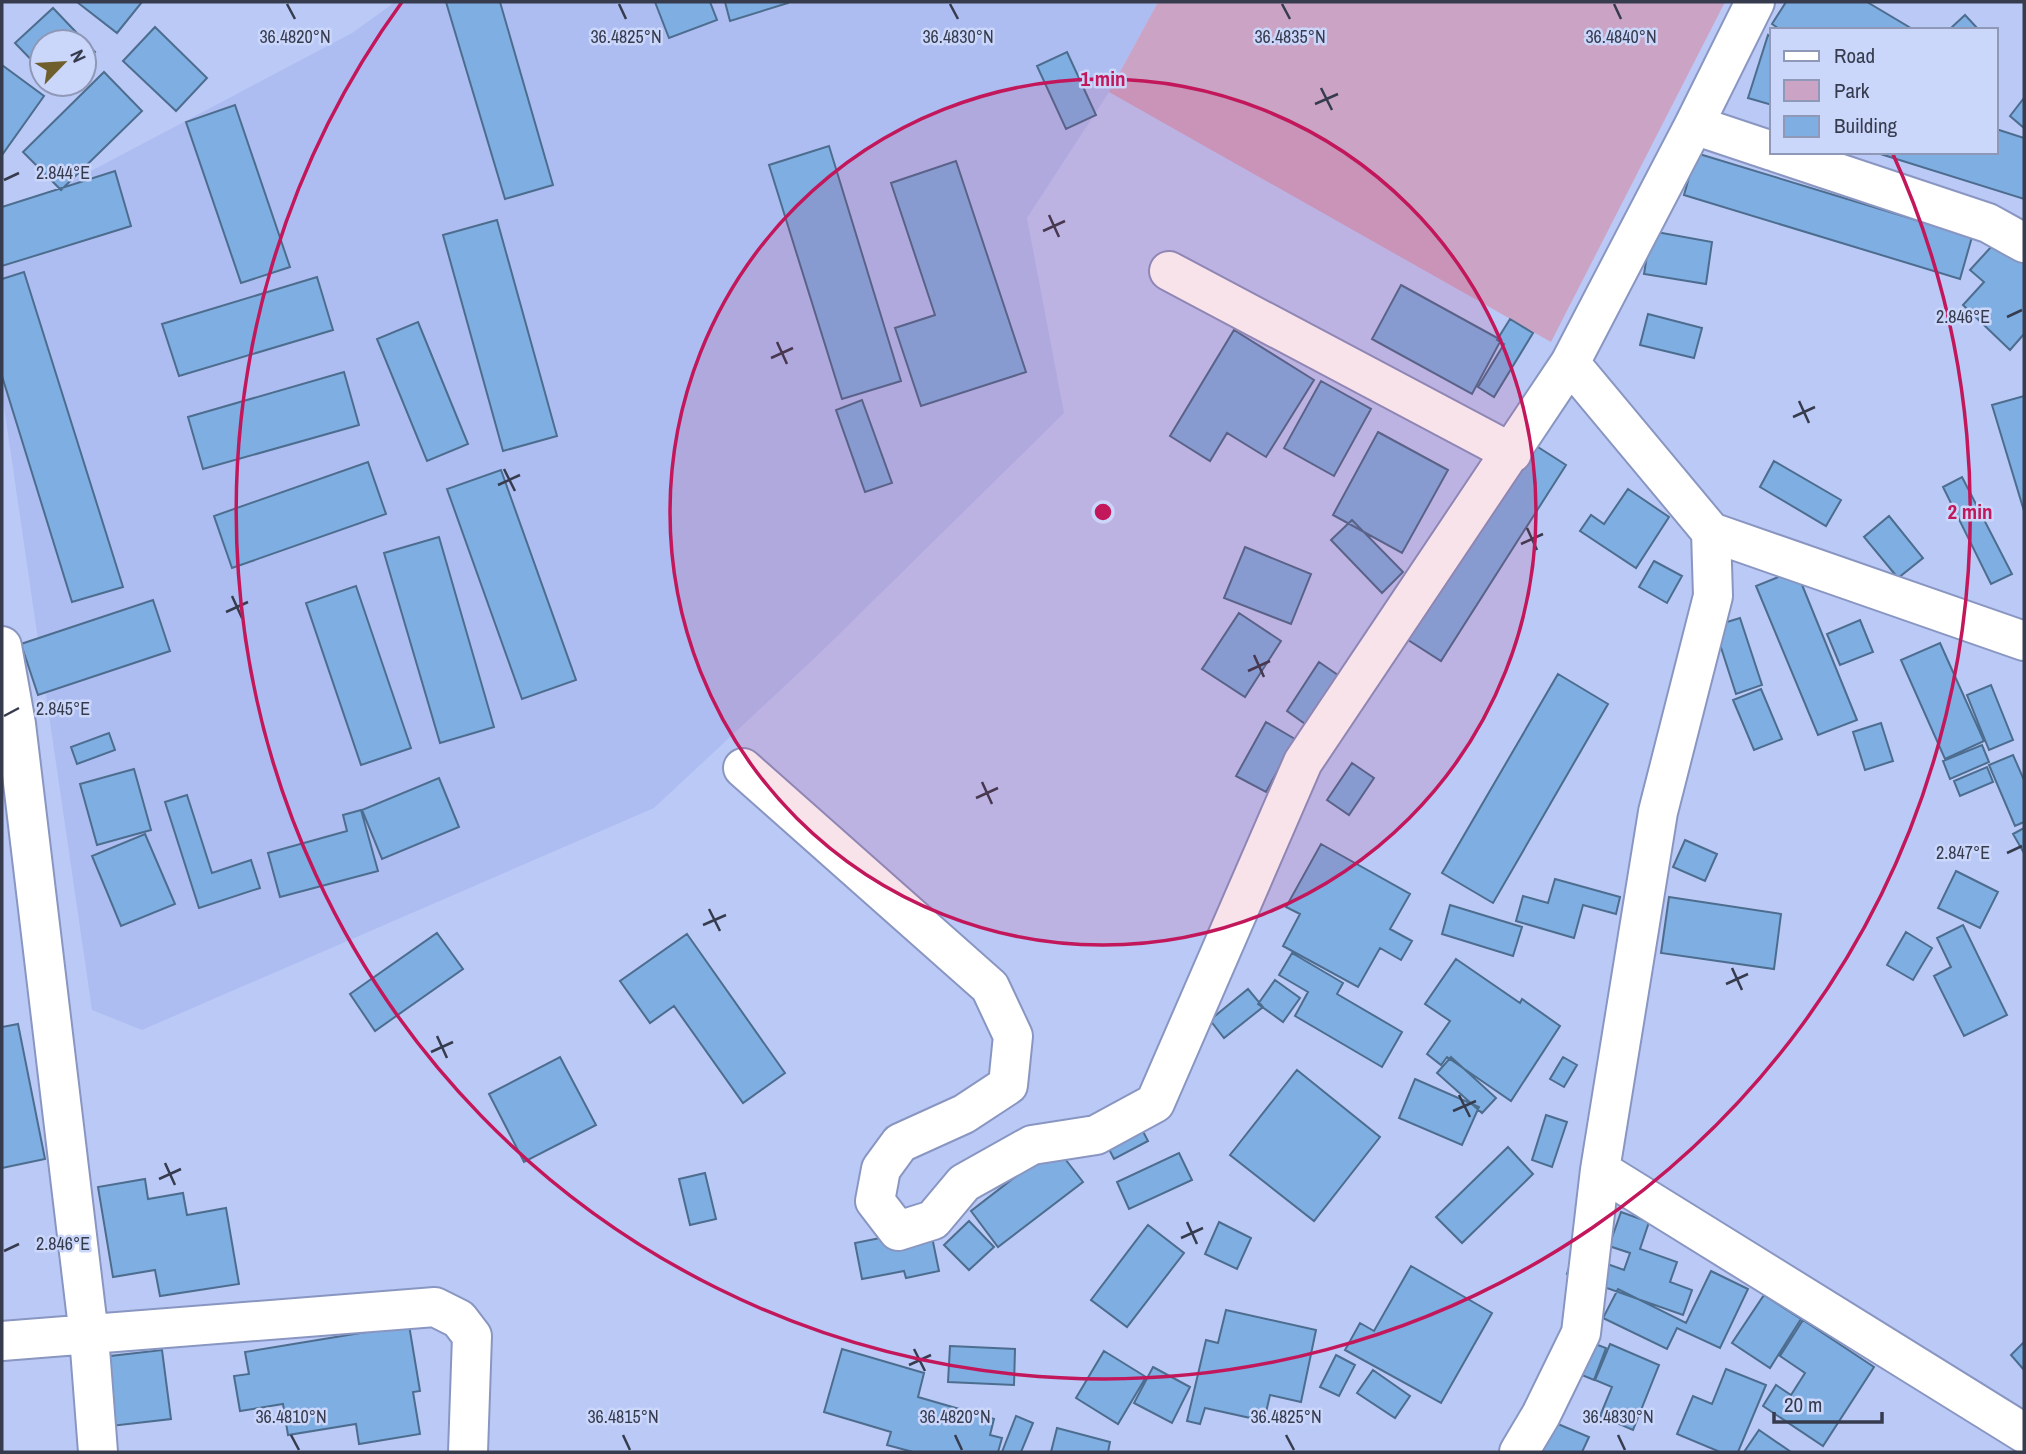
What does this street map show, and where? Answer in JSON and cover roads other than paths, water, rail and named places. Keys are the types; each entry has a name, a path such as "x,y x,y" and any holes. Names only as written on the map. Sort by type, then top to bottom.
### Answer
{"street":[{"path":"743,768 990,987 1013,1036 1008,1085 964,1114 900,1143 881,1169 876,1201 898,1231 933,1220 964,1182 1032,1145 1096,1136 1155,1103 1304,762 1513,453 1570,363 1695,125 1755,2"},
{"path":"1695,125 1770,151"},
{"path":"1780,154 1988,223 2024,243"},
{"path":"1169,271 1513,453"},
{"path":"1570,363 1711,532 2024,641"},
{"path":"1519,1452 1541,1415 1581,1333 1600,1170 1658,812 1713,596 1711,532"},
{"path":"2,646 9,724 89,1336 98,1452"},
{"path":"1600,1170 2024,1433"},
{"path":"2,1341 435,1307 459,1319 472,1336 468,1452"}]}
